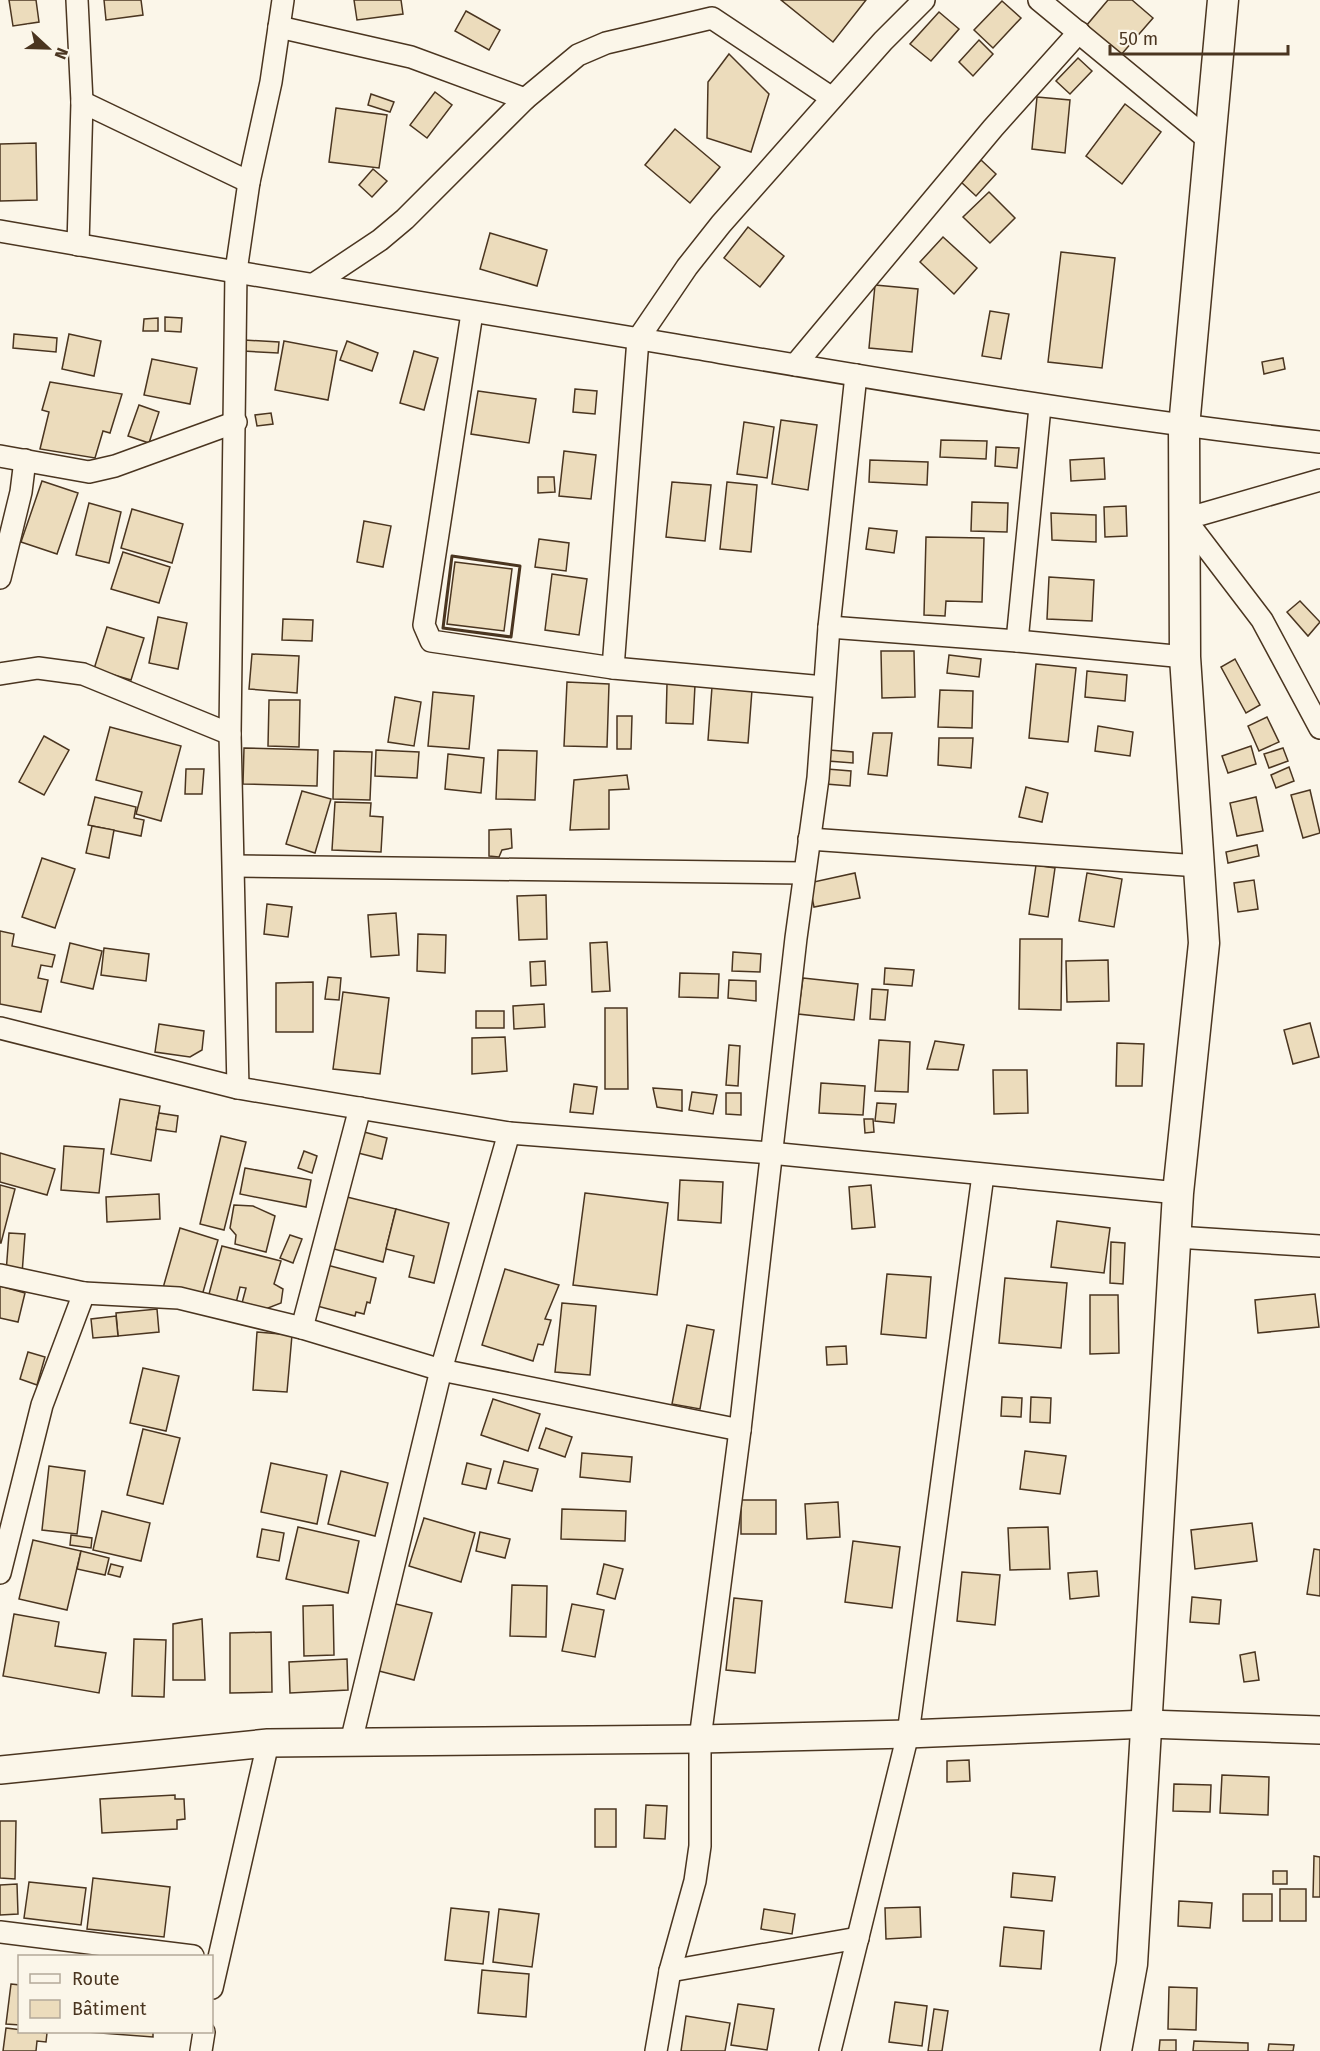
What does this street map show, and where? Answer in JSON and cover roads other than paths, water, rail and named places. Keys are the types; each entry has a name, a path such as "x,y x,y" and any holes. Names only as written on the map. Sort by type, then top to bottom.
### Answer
{"main road":[{"path":"1116,2051 1132,1964 1178,1193 1204,943 1185,657 1184,427 1223,0"}],"street":[{"path":"77,0 82,102 78,245"},
{"path":"238,1088 230,734 236,422 236,271 249,183 272,82 283,0"},
{"path":"613,668 638,339 714,232 832,98 924,0"},
{"path":"1039,0 1210,141"},
{"path":"314,284 381,240 525,99 578,55 606,43 712,18 727,25 832,98"},
{"path":"279,27 411,57 525,99"},
{"path":"795,366 993,128 1079,32"},
{"path":"82,102 249,183"},
{"path":"0,231 472,313 1040,407 1184,427 1320,442"},
{"path":"472,313 424,625 426,634 437,644 613,668 824,687"},
{"path":"656,2051 670,1971 695,1881 700,1846 700,1739 740,1430 803,873 818,778 829,627 856,375"},
{"path":"1017,641 1040,407"},
{"path":"0,456 89,472 115,466 236,422"},
{"path":"0,578 21,492 25,460"},
{"path":"1320,480 1185,519 1262,620 1320,728"},
{"path":"829,627 1017,641 1185,657"},
{"path":"0,674 38,668 84,674 230,734"},
{"path":"809,839 1198,866"},
{"path":"234,866 803,873"},
{"path":"0,1028 238,1088 509,1133 770,1153 1178,1193"},
{"path":"302,1328 360,1108"},
{"path":"351,1742 441,1370 509,1133"},
{"path":"830,2051 908,1734 983,1175"},
{"path":"1176,1238 1320,1246"},
{"path":"0,1275 84,1293 178,1298 302,1328 441,1370 740,1430"},
{"path":"0,1573 42,1405 84,1293"},
{"path":"0,1770 268,1743 700,1739 908,1734 1147,1724 1320,1730"},
{"path":"214,1959 268,1743"},
{"path":"0,1932 185,1955"},
{"path":"670,1971 858,1938"},
{"path":"201,2051 204,2033"}]}
